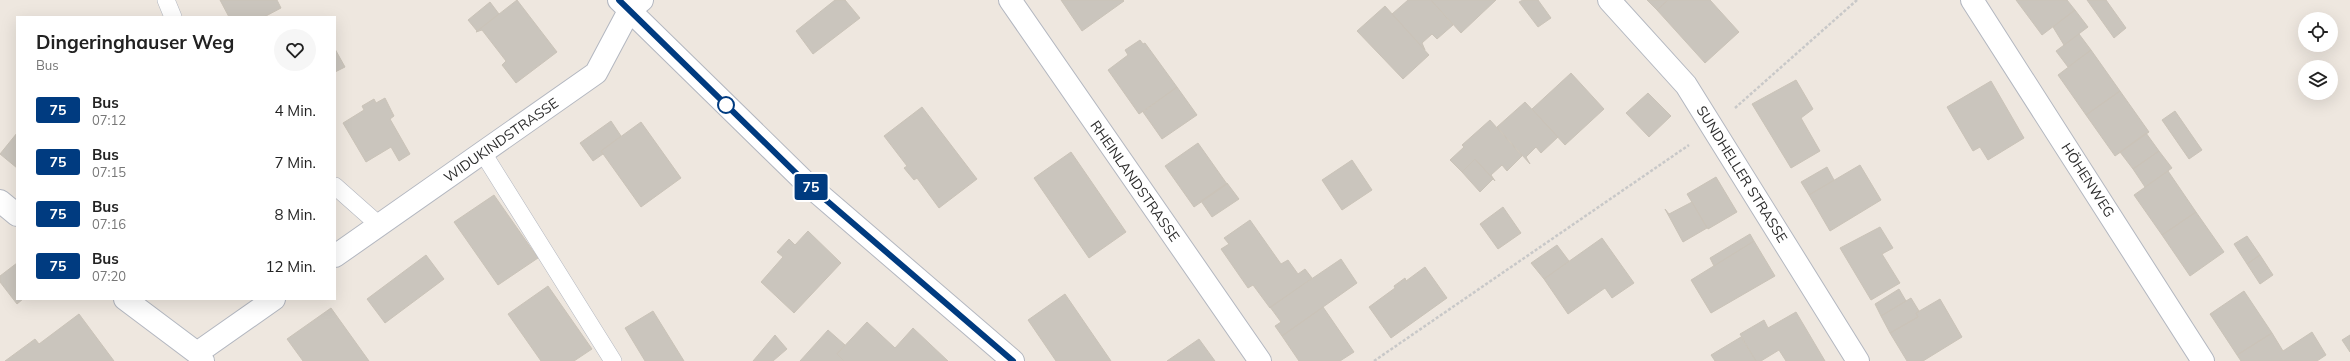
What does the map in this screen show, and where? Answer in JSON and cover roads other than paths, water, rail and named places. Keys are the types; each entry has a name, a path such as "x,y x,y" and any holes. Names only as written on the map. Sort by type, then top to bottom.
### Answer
{"street":[{"name":"RHEINLANDSTRASSE","path":"1010,0 1260,361"},
{"name":"SUNDHELLER STRASSE","path":"1609,0 1686,85 1858,361"},
{"name":"HÖHENWEG","path":"1972,0 2203,361"},
{"name":"WIDUKINDSTRASSE","path":"336,255 596,73 630,4"},
{"path":"630,4 805,182 1013,361"},
{"path":"0,201 16,214"},
{"path":"126,300 200,357 273,300"}],"lane":[{"path":"166,0 173,16"},
{"path":"482,153 613,361"},
{"path":"336,187 379,225"}]}
